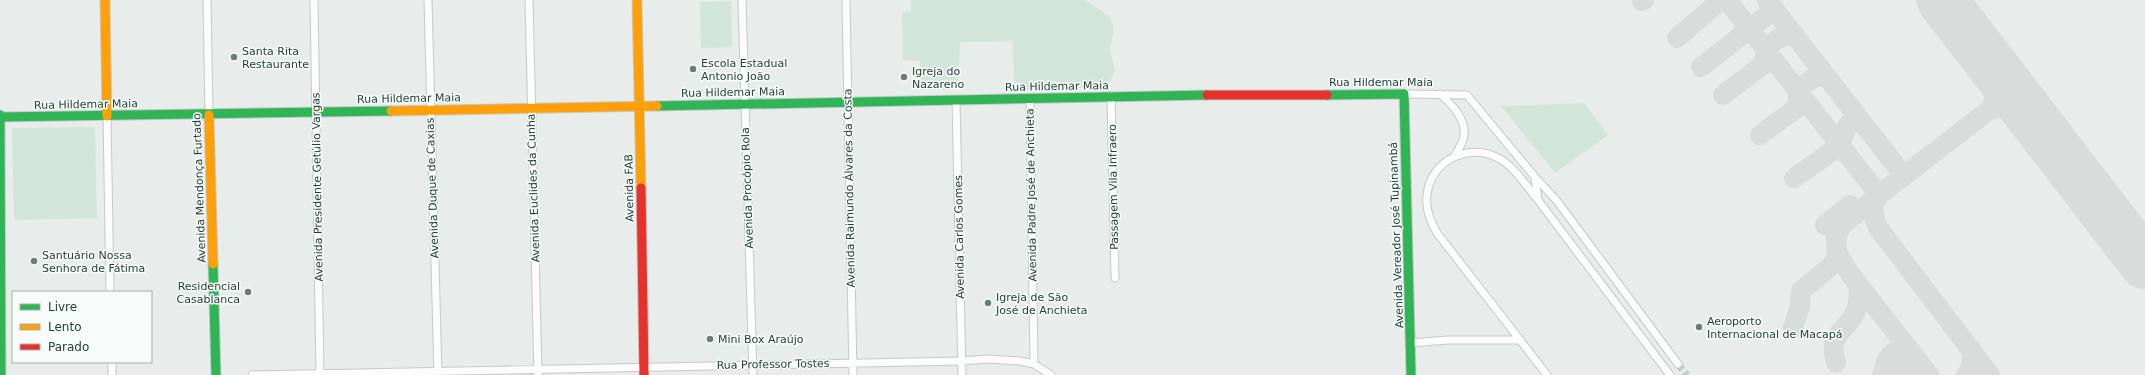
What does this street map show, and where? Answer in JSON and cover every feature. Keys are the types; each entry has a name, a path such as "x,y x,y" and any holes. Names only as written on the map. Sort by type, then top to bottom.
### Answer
{"street":[{"path":"106,0 110,291"},
{"name":"Avenida Mendonça Furtado","path":"207,0 216,375"},
{"name":"Avenida Presidente Getúlio Vargas","path":"314,0 320,374"},
{"name":"Avenida Duque de Caxias","path":"428,0 438,374"},
{"name":"Avenida Euclides da Cunha","path":"529,0 538,373"},
{"name":"Avenida FAB","path":"637,0 644,371"},
{"name":"Avenida Procópio Rola","path":"742,0 753,375"},
{"name":"Avenida Raimundo Álvares da Costa","path":"846,0 853,375"},
{"name":"Avenida Vereador José Tupinambá","path":"1404,94 1411,375"},
{"path":"1440,94 1451,103 1463,124 1464,135 1455,156 1435,173 1429,185 1426,196 1430,220 1548,375"},
{"name":"Rua Hildemar Maia","path":"0,116 209,115 430,109 1111,96 1467,95 1535,177"},
{"name":"Passagem Vila Infraero","path":"1111,96 1115,278"},
{"name":"Avenida Padre José de Anchieta","path":"1030,98 1034,364"},
{"name":"Avenida Carlos Gomes","path":"956,100 962,375"},
{"path":"0,116 1,375"},
{"path":"1455,156 1476,152 1495,156 1504,162 1538,200 1670,375"},
{"path":"1535,177 1538,200"},
{"path":"1535,177 1557,201 1678,364"},
{"path":"1411,343 1448,340 1520,340"},
{"name":"Rua Professor Tostes","path":"252,375 644,371 753,364 962,361 993,359 1034,364 1051,375"},
{"path":"112,363 112,375"}],"green space":[{"path":"911,0 1085,0 1109,16 1112,22 1114,28 1110,50 1115,72 1107,87 1015,90 1012,41 960,42 958,89 920,90 920,61 903,60 902,13 911,11"},
{"path":"731,1 732,47 701,48 700,2"},
{"path":"1584,103 1608,135 1555,173 1501,106"},
{"path":"95,127 97,218 14,220 12,128"}],"taxiway":[{"path":"1677,38 1721,0"},
{"path":"1727,0 1879,195"},
{"path":"1767,0 1904,176"},
{"path":"1701,67 1771,12 1773,7"},
{"path":"1723,95 1764,64 1764,58 1772,43 1782,37 1793,34"},
{"path":"1990,375 1879,229 1875,221 1874,208 1876,199 1879,195 1988,111 1992,106 1997,91 1997,80 1994,68"},
{"path":"1760,135 1798,107 1799,95 1804,85 1814,78 1825,75"},
{"path":"1988,111 2001,108 2012,108 2023,112 2034,119"},
{"path":"1794,178 1834,149 1842,141 1848,125 1855,120 1860,120"},
{"path":"1879,195 1842,225 1836,237 1837,252 1850,274 1929,375"},
{"path":"1825,225 1850,205"},
{"path":"1793,328 1800,306 1801,291 1831,266 1838,256"},
{"path":"1836,363 1834,353 1835,339 1851,320 1857,310 1859,299 1858,285"},
{"path":"1882,375 1884,373 1887,359 1893,353 1907,348"},
{"path":"1966,375 1971,368 1972,350"},
{"path":"1884,373 1902,371 1914,357"}],"runway":[{"path":"1942,0 2145,264"}],"tunnel":[{"path":"1678,364 1687,375"}],"traffic: fast":[{"path":"1327,95 1404,94 1411,375"},
{"path":"657,106 1207,95"},
{"path":"0,117 391,111"},
{"path":"0,115 1,375"},
{"path":"213,264 216,375"}],"traffic: slow":[{"path":"105,0 107,116"},
{"path":"637,0 641,188"},
{"path":"391,111 657,106"},
{"path":"209,115 213,264"}],"traffic: jam":[{"path":"1207,95 1327,95"},
{"path":"641,188 644,375"}],"place":[{"name":"Santa Rita Restaurante","path":"234,57"},
{"name":"Escola Estadual Antonio João","path":"693,69"},
{"name":"Igreja do Nazareno","path":"904,77"},
{"name":"Santuário Nossa Senhora de Fátima","path":"34,261"},
{"name":"Residencial Casablanca","path":"248,292"},
{"name":"Igreja de São José de Anchieta","path":"988,303"},
{"name":"Aeroporto Internacional de Macapá","path":"1699,327"},
{"name":"Mini Box Araújo","path":"710,339"}]}
